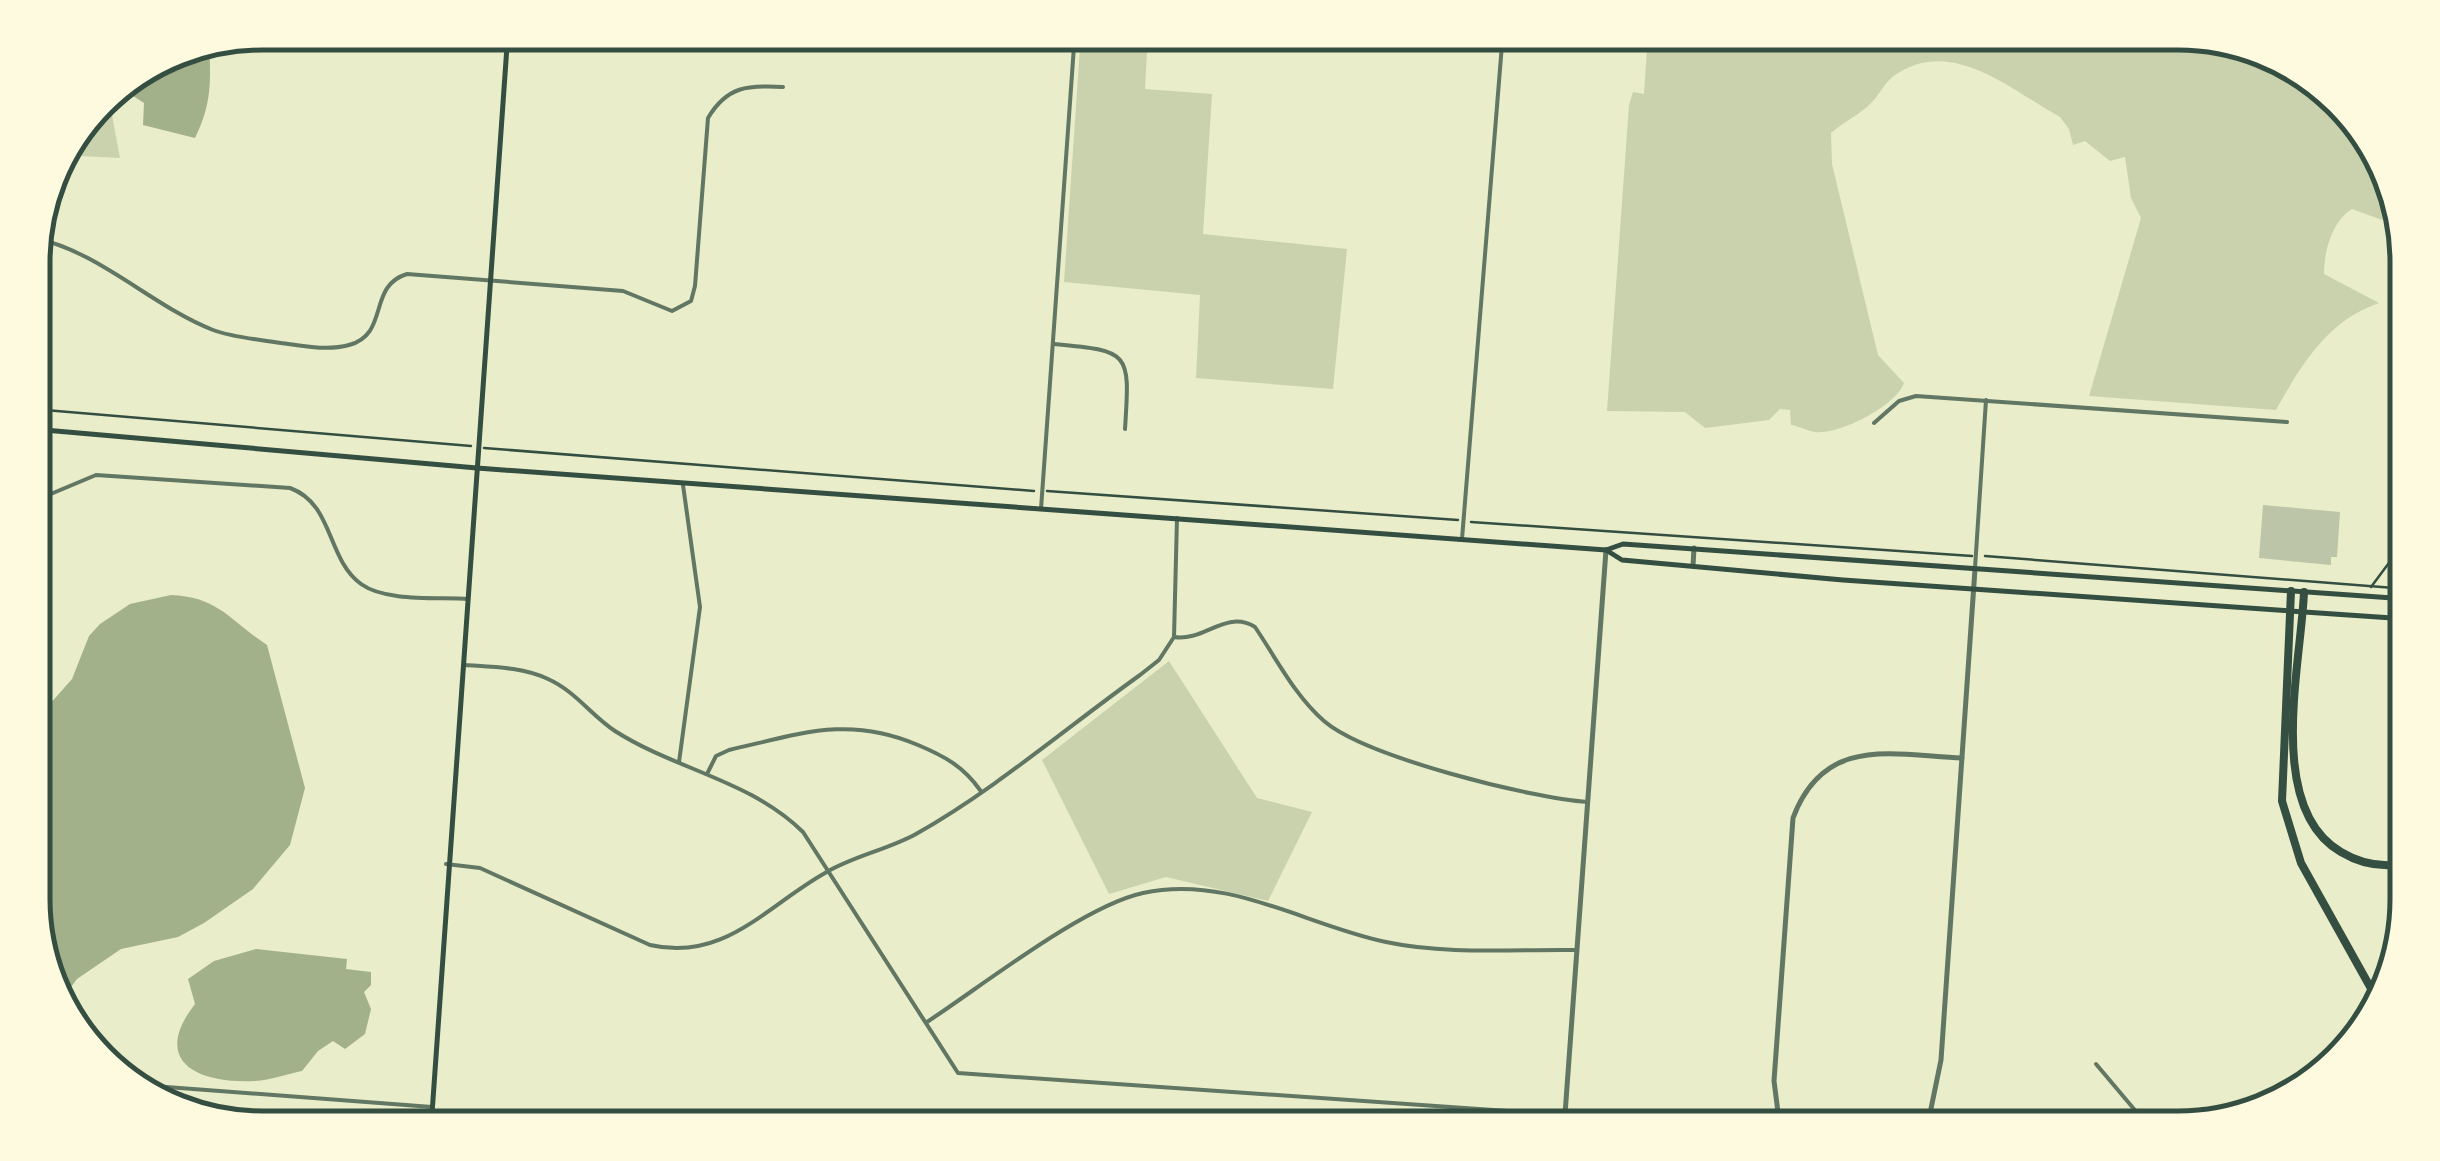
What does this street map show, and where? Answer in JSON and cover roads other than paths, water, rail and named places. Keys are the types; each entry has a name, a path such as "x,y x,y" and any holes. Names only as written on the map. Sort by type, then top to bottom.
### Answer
{"highway":[{"path":"2291,591 2280,774 2288,830 2301,863 2370,987"},
{"path":"2304,592 2294,776 2303,811 2319,835 2345,854 2390,866"}],"main road":[{"path":"432,1111 446,864 507,50"},
{"path":"50,430 476,468 1606,550 1623,544 1694,548 2390,598"},
{"path":"1606,550 1622,560 2390,618"}],"street":[{"path":"1041,508 1074,50"},
{"path":"1462,539 1502,50"},
{"path":"51,243 209,329 325,348 366,338 378,319 383,292 401,276 624,291 661,308 683,307 691,301 695,286 708,118 716,104 738,87 783,87"},
{"path":"1054,344 1105,348 1122,358 1128,377 1125,429"},
{"path":"1874,422 1899,401 1916,396 2288,422"},
{"path":"1931,1111 1942,1060 1986,400"},
{"path":"50,494 96,475 290,488 317,504 346,568 362,585 383,592 468,599"},
{"path":"679,762 700,607 682,482"},
{"path":"446,864 480,868 650,944 677,951 720,941 828,871 918,833 1159,660 1174,637 1177,518"},
{"path":"1693,566 1694,548"},
{"path":"1565,1111 1606,550"},
{"path":"1174,637 1189,640 1227,621 1244,620 1255,627 1307,704 1343,735 1538,798 1588,802"},
{"path":"463,664 512,668 547,678 575,696 613,730 779,808 803,832 958,1073 1494,1111"},
{"path":"707,774 716,756 729,750 849,726 889,733 952,759 980,790"},
{"path":"1778,1111 1774,1081 1794,818 1800,799 1820,774 1847,758 1875,753 1962,758"},
{"path":"926,1023 1090,915 1142,893 1181,888 1247,898 1391,943 1577,950"},
{"path":"2096,1064 2136,1111"},
{"path":"164,1087 432,1107"}]}
